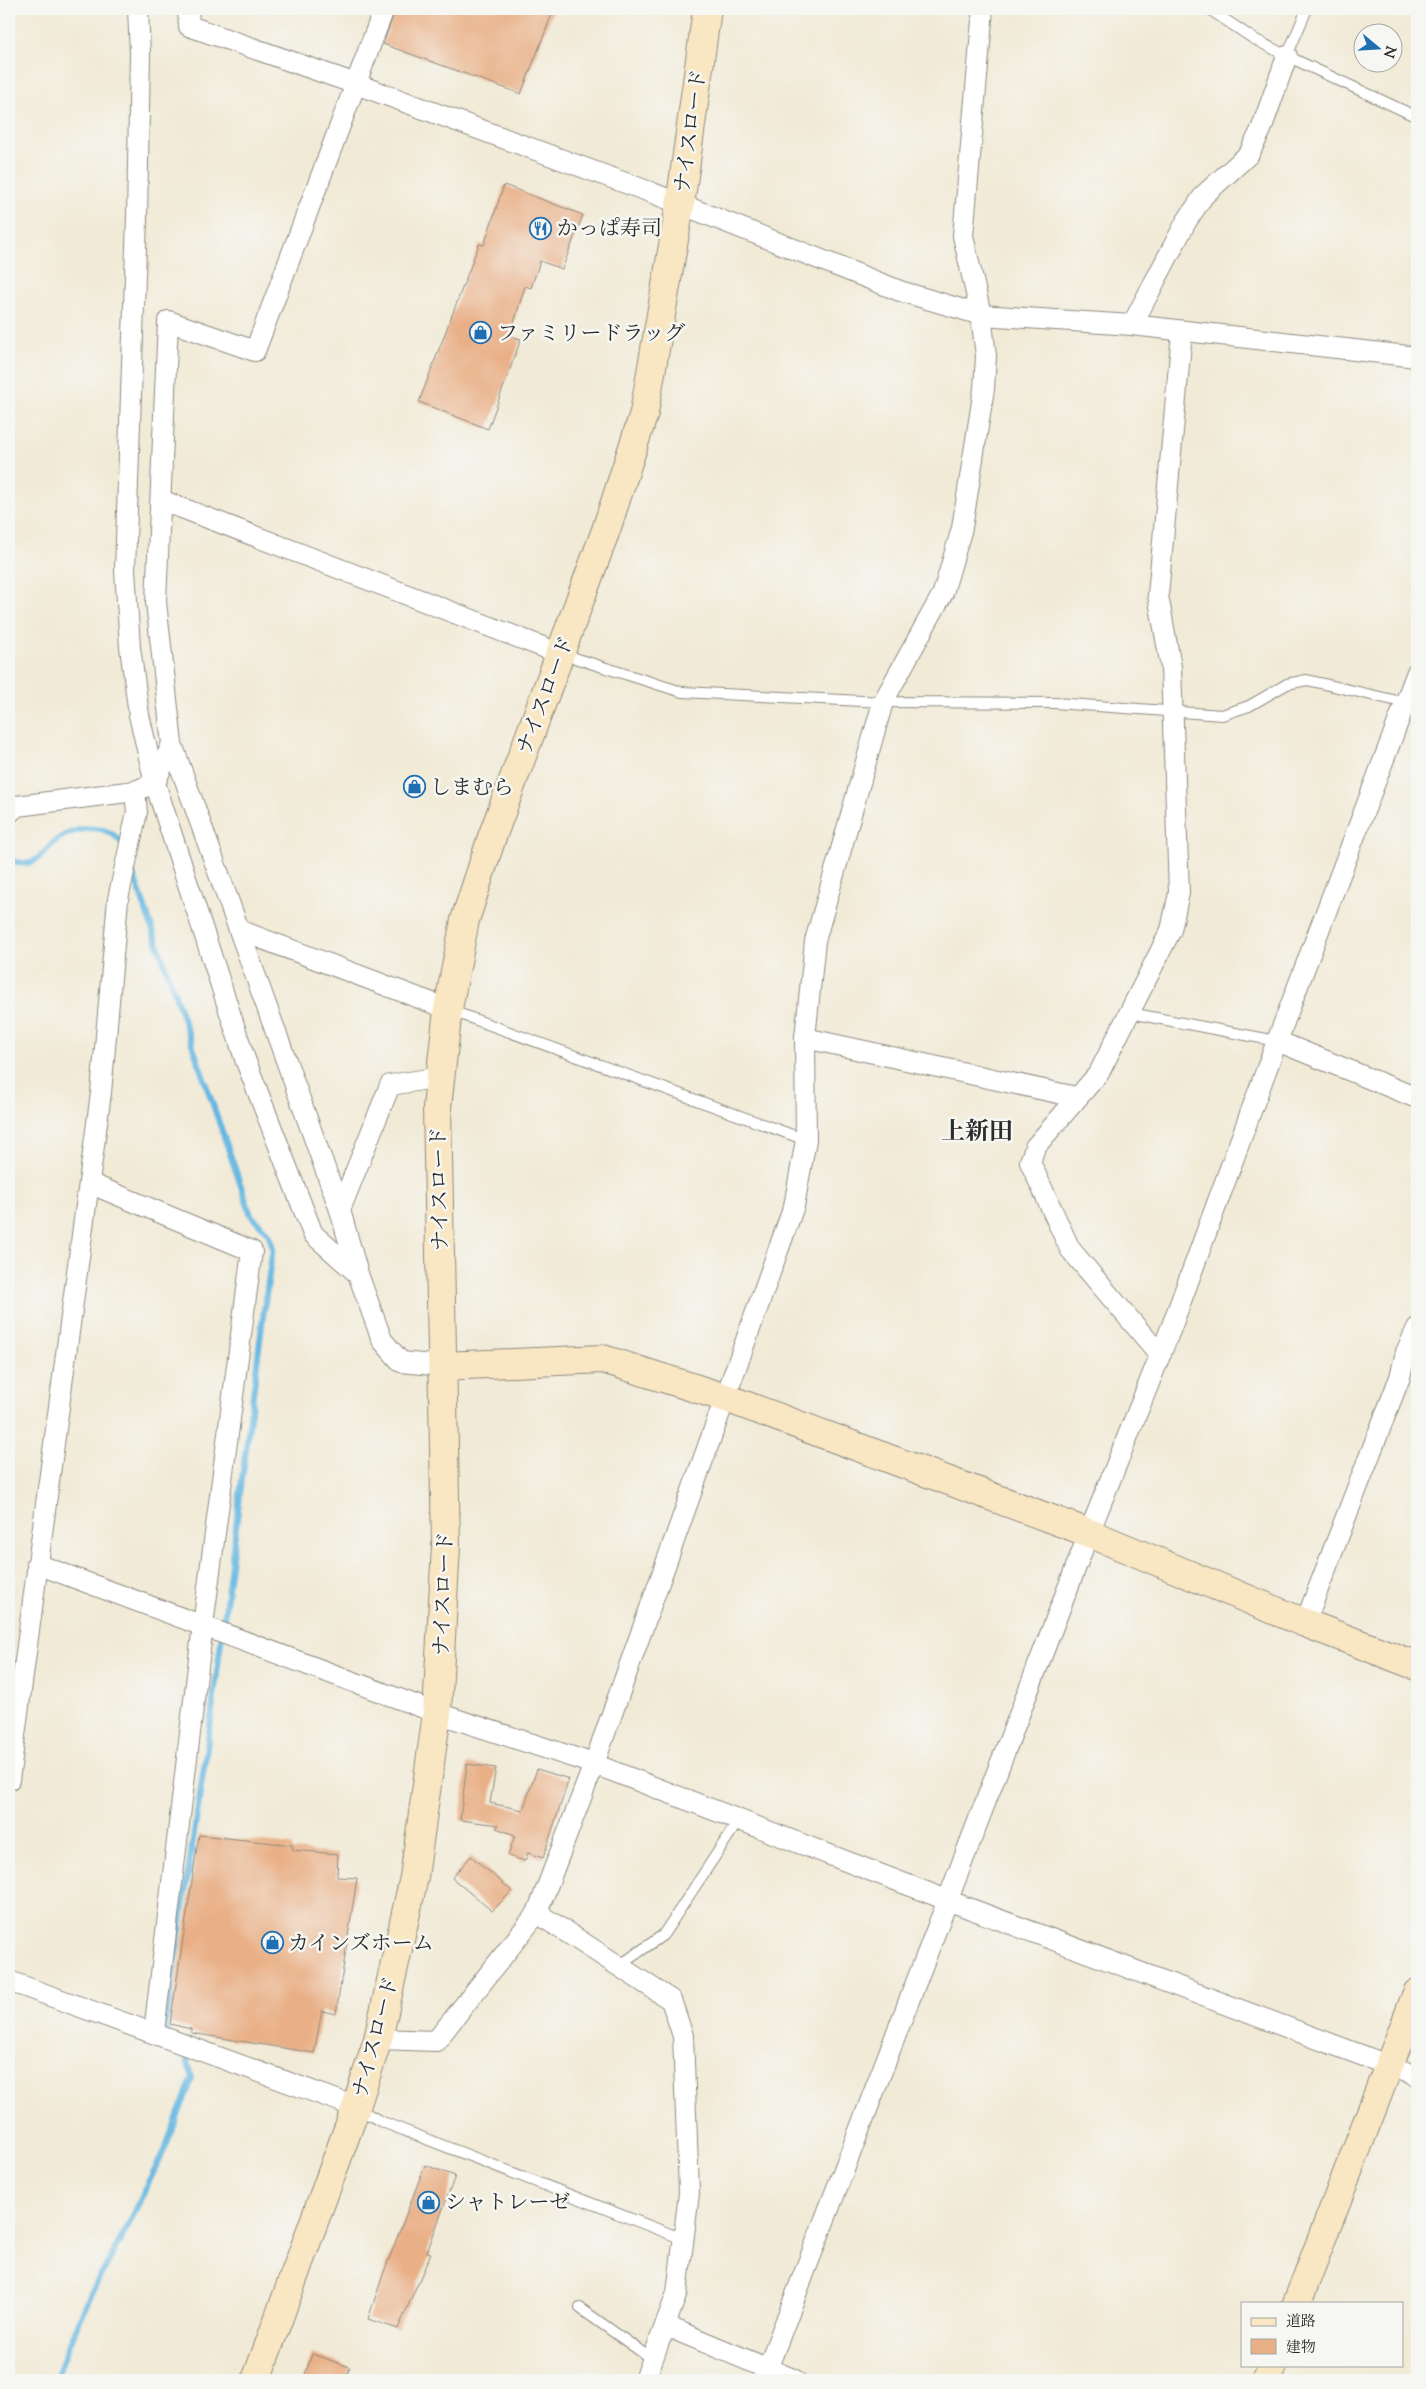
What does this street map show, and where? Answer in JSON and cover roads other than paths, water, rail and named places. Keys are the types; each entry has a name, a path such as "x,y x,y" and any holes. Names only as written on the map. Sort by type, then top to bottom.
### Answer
{"street":[{"path":"138,9 140,54 137,218 125,570 130,647 136,695 155,783 245,1059 313,1234 358,1274"},
{"path":"188,9 189,26 356,84 680,205 900,292 981,315 1132,325 1417,357"},
{"path":"384,9 255,351 168,321 156,602 172,744 340,1210 358,1274 382,1340 401,1362 443,1366 603,1359 726,1398 1089,1533 1305,1623 1417,1666"},
{"name":"ナイスロード","path":"256,2380 356,2108 378,2039 414,1877 437,1713 446,1545 437,1108 448,1009 466,920 492,837 606,530 644,414 680,205 707,9"},
{"path":"378,2039 436,2041 537,1913 594,1764 794,1206 806,1140 805,1038 815,941 883,702 943,593 962,528 984,389 986,356 981,315 963,236 983,9"},
{"path":"1132,325 1186,222 1204,195 1249,154 1261,130 1287,56"},
{"path":"1160,1355 1070,1249 1030,1162 1035,1147 1076,1097 1100,1073 1170,930 1180,893 1171,667 1158,595 1182,332"},
{"path":"161,500 561,654"},
{"path":"765,2375 1089,1533 1160,1355 1277,1041 1411,705 1417,672"},
{"path":"9,813 17,806 135,791 155,783 172,744"},
{"path":"9,1780 89,1183 100,1093 118,899 137,812 135,791"},
{"path":"239,930 448,1009"},
{"path":"805,1038 1076,1097"},
{"path":"1277,1041 1417,1098"},
{"path":"340,1210 390,1085 440,1077"},
{"path":"89,1183 252,1251 154,2032"},
{"path":"1305,1623 1408,1380 1406,1352 1417,1328"},
{"path":"37,1564 437,1713 594,1764 947,1900 1417,2076"},
{"path":"537,1913 670,2000 683,2036 689,2193 677,2293 645,2380"},
{"path":"9,1981 154,2032 356,2108"},
{"path":"1297,2302 1417,1993"},
{"path":"666,2326 765,2375 795,2380"},
{"path":"1267,2380 1273,2366"}],"lane":[{"path":"1209,9 1254,39 1417,117"},
{"path":"1287,56 1307,9"},
{"path":"561,654 682,692 883,702 1055,703 1222,715 1249,706 1287,684 1306,680 1411,705"},
{"path":"448,1009 806,1140"},
{"path":"1130,1013 1277,1041"},
{"path":"619,1966 663,1935 739,1820"},
{"path":"356,2108 380,2121 683,2239"},
{"path":"580,2308 653,2360"}],"waterway":[{"path":"9,860 23,863 33,862 58,839 67,834 85,829 104,830 119,840 125,849"},
{"path":"131,867 251,1215 268,1233 273,1248 210,1727 165,2027 169,2034"},
{"path":"55,2380 90,2295 127,2228 167,2144 192,2079 187,2057 180,2050"}],"place":[{"name":"かっぱ寿司","path":"541,228"},
{"name":"ファミリードラッグ","path":"481,333"},
{"name":"しまむら","path":"414,787"},
{"name":"カインズホーム","path":"272,1943"},
{"name":"シャトレーゼ","path":"429,2202"}],"district":[{"name":"上新田","path":"977,1131"}]}
